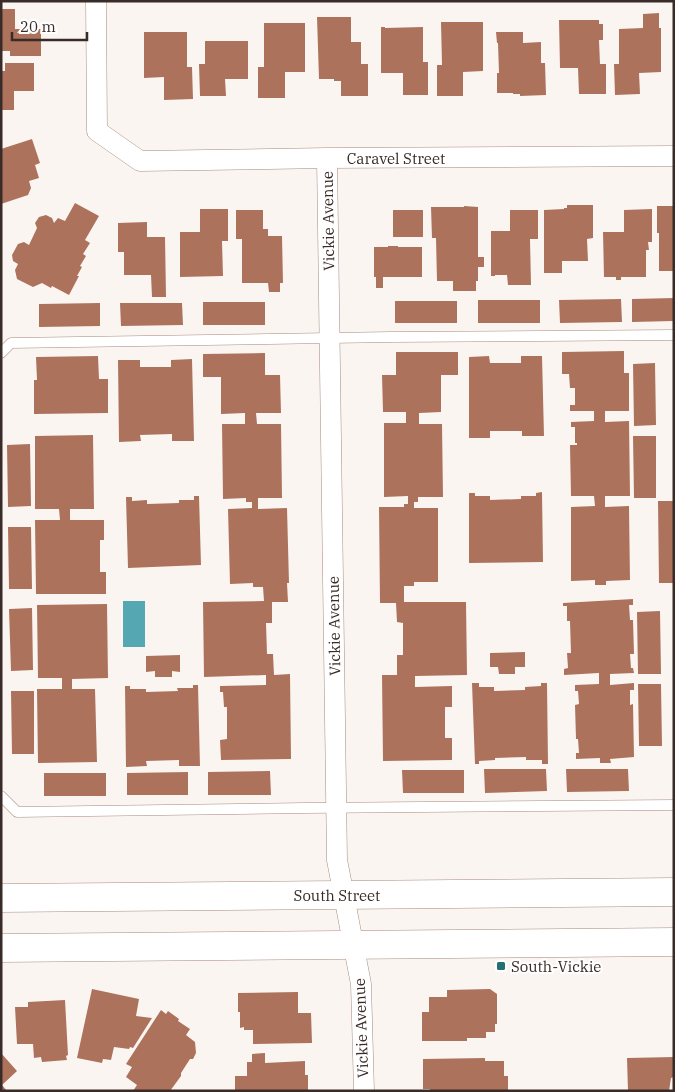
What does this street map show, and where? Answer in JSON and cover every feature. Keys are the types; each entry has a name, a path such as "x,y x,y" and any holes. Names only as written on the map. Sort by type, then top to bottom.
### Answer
{"main road":[{"name":"South Street","path":"1,898 674,892"},
{"path":"1,948 674,942"}],"street":[{"name":"Caravel Street","path":"96,1 97,131 140,161 674,156"},
{"name":"Vickie Avenue","path":"327,158 337,860 361,984 364,1091"}],"lane":[{"path":"1,353 11,343 674,335"},
{"path":"1,796 18,812 389,807 674,806"}],"water":[{"path":"123,601 145,601 145,647 123,647"}],"building":[{"path":"1,9 15,9 15,29 41,29 41,56 10,56 10,51 1,51"},
{"path":"659,13 661,72 639,73 640,94 615,95 614,64 619,64 619,29 643,28 643,14"},
{"path":"317,17 351,17 351,42 361,42 361,64 368,64 368,96 341,96 341,81 319,79"},
{"path":"559,20 599,20 599,24 603,24 603,40 599,40 600,64 606,64 606,94 579,94 578,68 560,68"},
{"path":"441,22 483,22 483,71 463,72 463,96 437,96 437,65 442,65"},
{"path":"264,23 305,23 305,72 285,72 285,98 258,98 258,67 264,67"},
{"path":"381,27 423,27 423,62 428,62 428,95 403,95 403,73 381,73"},
{"path":"144,32 187,32 187,67 192,67 193,99 164,100 164,77 144,78"},
{"path":"496,32 523,32 523,43 541,42 541,63 545,63 546,95 520,96 520,94 513,93 497,93 497,73 499,73"},
{"path":"205,41 248,41 248,79 225,79 226,96 200,96 199,64 205,64"},
{"path":"5,63 34,63 34,91 14,91 14,110 1,110 1,71 5,71"},
{"path":"32,139 40,163 35,165 39,178 29,181 31,188 28,195 1,204 1,149"},
{"path":"75,203 99,216 85,240 90,243 83,254 86,256 80,266 82,267 77,276 79,276 69,295 52,286 51,288 42,283 33,287 17,279 15,270 18,264 13,261 12,255 18,244 24,242 29,245 37,228 35,223 39,217 46,215 52,218 54,223 58,218 65,221"},
{"path":"567,205 593,205 593,238 587,239 588,261 562,261 562,273 544,273 544,210 564,209 567,208"},
{"path":"657,206 674,206 674,271 659,271"},
{"path":"431,207 478,207 478,257 484,257 484,267 478,267 476,291 453,291 453,281 437,281 436,238 432,238"},
{"path":"200,209 228,209 228,241 222,241 223,276 180,277 180,232 200,232"},
{"path":"652,209 652,242 648,242 649,250 646,250 646,277 621,277 621,280 616,280 616,277 604,277 603,232 624,232 624,210"},
{"path":"236,210 263,210 263,229 268,229 268,236 282,236 283,283 280,283 280,292 269,292 268,283 242,283 242,239 236,239"},
{"path":"393,210 423,210 423,237 393,237"},
{"path":"510,210 538,210 538,239 530,239 531,285 508,285 507,275 491,276 491,231 510,231"},
{"path":"147,222 147,237 165,237 166,297 152,297 151,275 124,275 124,252 118,252 118,223"},
{"path":"374,247 422,247 422,277 383,277 383,288 376,288"},
{"path":"674,298 674,321 632,322 632,299"},
{"path":"621,299 622,322 560,323 559,300"},
{"path":"478,300 540,300 540,323 478,323"},
{"path":"395,301 457,301 457,323 395,323"},
{"path":"203,302 265,302 265,325 203,325"},
{"path":"100,303 100,326 39,327 39,304"},
{"path":"120,303 182,303 183,325 121,326"},
{"path":"624,351 624,373 629,373 629,411 605,411 605,422 629,421 630,496 605,496 605,507 629,506 630,580 606,581 606,585 595,585 595,580 571,581 571,507 595,506 594,496 571,496 570,445 577,445 577,443 575,443 575,427 571,427 571,422 594,421 594,411 570,411 570,405 575,405 575,388 570,388 569,374 562,374 562,352"},
{"path":"396,352 458,352 458,375 441,375 441,412 419,413 419,424 442,424 443,497 418,497 418,502 414,502 414,508 438,508 438,582 414,582 414,586 404,586 404,602 466,602 467,675 415,676 415,687 452,686 452,707 445,707 445,738 452,738 452,760 383,761 382,675 397,675 397,655 403,655 403,623 397,622 396,603 380,603 379,507 404,507 404,504 408,504 408,496 384,497 384,423 406,423 406,412 383,412 382,375 396,375"},
{"path":"265,353 265,375 280,375 281,413 256,413 257,424 281,424 282,498 258,498 258,509 287,508 289,583 287,583 288,602 272,602 272,623 266,623 267,654 273,654 274,675 290,674 291,759 221,760 220,740 227,739 227,707 224,707 223,692 220,692 220,686 266,685 266,675 204,677 203,602 264,601 263,587 253,587 253,583 230,584 228,509 252,508 252,502 246,502 246,498 223,499 222,424 245,424 245,413 221,414 221,377 203,377 203,354"},
{"path":"98,356 99,379 108,379 108,413 34,414 34,380 37,380 36,357"},
{"path":"489,356 490,363 521,363 521,356 542,356 544,436 522,436 522,431 490,431 490,438 469,438 469,357"},
{"path":"192,359 194,441 172,441 172,434 140,435 141,441 119,442 118,360 140,360 140,367 171,367 171,360"},
{"path":"655,363 656,425 634,426 633,364"},
{"path":"93,435 94,509 70,509 70,520 104,520 104,540 100,540 100,572 106,572 106,594 36,594 35,520 60,520 59,509 35,509 35,436"},
{"path":"633,436 656,436 656,498 634,498"},
{"path":"30,444 31,506 8,507 7,445"},
{"path":"542,492 543,562 469,563 469,493 475,493 475,496 490,496 490,500 521,499 521,496 536,496 536,493"},
{"path":"194,496 199,496 201,565 128,568 126,497 132,497 132,501 147,500 147,504 179,503 179,500 194,500"},
{"path":"658,501 674,501 674,583 659,583"},
{"path":"8,527 31,527 32,589 9,589"},
{"path":"633,599 633,605 629,605 630,620 633,620 634,654 630,654 631,668 633,668 634,673 610,674 610,685 634,683 634,690 630,690 630,705 633,704 634,757 610,759 611,763 600,763 600,758 576,759 576,753 579,753 578,739 576,739 575,705 579,704 578,691 575,691 575,685 599,684 599,673 564,675 564,669 568,668 567,653 571,653 570,621 567,621 567,606 563,606 563,603"},
{"path":"107,604 108,678 72,679 72,689 95,689 97,762 38,763 37,689 62,689 62,678 38,678 37,605"},
{"path":"32,608 33,670 11,671 9,609"},
{"path":"660,611 661,674 638,674 637,612"},
{"path":"525,652 525,667 515,667 515,674 499,674 498,667 490,667 490,653"},
{"path":"180,655 180,672 172,671 172,677 155,677 155,671 146,672 146,656"},
{"path":"472,683 479,683 479,687 494,687 494,691 525,690 525,687 541,686 541,683 547,683 548,764 542,764 542,760 526,760 526,757 495,758 495,760 479,761 479,764 475,764"},
{"path":"638,684 661,684 662,746 639,746"},
{"path":"193,685 198,685 200,766 179,766 179,760 146,761 147,766 126,767 125,686 130,686 130,689 146,689 146,692 178,691 177,688 193,688"},
{"path":"11,691 34,691 34,754 12,754"},
{"path":"484,769 546,769 547,791 485,793"},
{"path":"566,769 628,769 629,791 567,792"},
{"path":"402,770 464,770 464,793 403,793"},
{"path":"270,771 271,795 208,795 208,772"},
{"path":"188,772 188,795 127,795 127,773"},
{"path":"44,773 106,773 106,796 44,796"},
{"path":"92,989 139,999 136,1016 152,1018 133,1048 114,1047 111,1060 103,1059 102,1063 77,1058"},
{"path":"490,989 497,994 497,1024 495,1024 495,1032 486,1032 486,1038 467,1038 467,1041 422,1041 422,1012 429,1012 429,997 447,997 447,990"},
{"path":"298,992 298,1013 311,1013 312,1043 253,1044 253,1030 244,1030 244,1027 240,1028 238,993"},
{"path":"65,1000 67,1060 42,1062 41,1057 34,1058 33,1044 17,1044 15,1007 28,1007 28,1002"},
{"path":"161,1010 166,1014 168,1011 190,1029 186,1035 195,1042 196,1053 193,1059 190,1059 170,1091 133,1091 137,1085 126,1077 132,1067 126,1064"},
{"path":"1,1053 17,1071 2,1085 7,1091 1,1091"},
{"path":"265,1053 265,1063 305,1061 305,1075 308,1075 308,1091 235,1091 235,1076 247,1076 247,1062 252,1062 252,1054"},
{"path":"674,1057 674,1077 671,1078 669,1091 628,1091 627,1058"},
{"path":"485,1058 485,1061 504,1061 504,1076 508,1076 508,1091 430,1091 430,1089 423,1089 423,1059"}],"place":[{"name":"South-Vickie","path":"501,966"}]}
